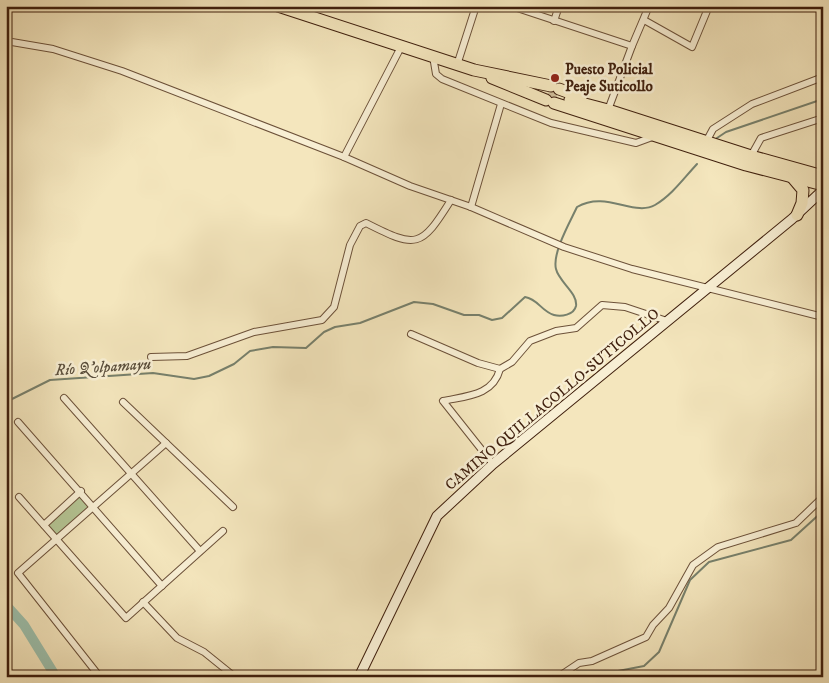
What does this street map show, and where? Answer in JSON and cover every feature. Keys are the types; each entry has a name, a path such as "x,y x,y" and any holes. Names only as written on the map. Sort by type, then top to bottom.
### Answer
{"highway":[{"path":"278,6 552,95 608,110 751,156 823,176"},
{"path":"474,70 493,74 552,95 656,135 792,178 823,185"},
{"path":"786,166 823,167"},
{"path":"792,178 803,190 802,203 797,215"}],"main road":[{"name":"CAMINO QUILLACOLLO-SUTICOLLO","path":"359,677 437,516 493,464 797,215 823,190"}],"street":[{"path":"457,65 476,6"},
{"path":"511,6 632,46"},
{"path":"554,21 559,6"},
{"path":"608,110 649,6"},
{"path":"644,20 692,47 709,6"},
{"path":"6,41 53,48 122,71 344,157 410,186 472,207 552,243 632,269 823,317"},
{"path":"344,157 401,47"},
{"path":"433,56 436,74 442,79 551,123 636,143 646,141 656,135"},
{"path":"706,142 713,129 752,104 823,77"},
{"path":"472,207 501,104"},
{"path":"751,156 761,138 823,118"},
{"path":"151,357 187,356 254,332 322,320 334,307 350,245 360,226 366,223 402,240 417,240 432,229 450,200"},
{"path":"411,334 478,363 500,369 512,362 530,341 556,330 576,328 602,305 625,307 667,322"},
{"path":"493,464 443,401 484,392 498,378 500,369"},
{"path":"64,398 200,552"},
{"path":"123,402 233,507"},
{"path":"18,422 81,491 162,586"},
{"path":"100,677 18,573 166,443"},
{"path":"44,525 81,491"},
{"path":"19,496 126,618 223,532"},
{"path":"558,677 579,663 601,658 646,637 653,625 669,608 693,565 718,547 796,523 823,497"},
{"path":"143,602 177,638 204,652 235,677"}],"green space":[{"path":"81,495 91,506 57,536 47,526"}],"waterway":[{"name":"Río Q'olpamayu","path":"717,138 726,132 823,99"},
{"name":"Río Q'olpamayu","path":"6,402 50,380 153,373 194,379 209,376 234,364 250,351 273,347 306,348 324,332 335,327 360,323 414,302 433,304 464,315 479,315 492,320 502,318 525,297 533,300 550,313 557,316 567,315 575,309 576,301 558,274 555,262 562,238 577,207 598,201 647,208 661,201 697,164"},
{"path":"572,677 577,671 618,671 644,666 659,652 690,580 709,562 791,540 823,511"},
{"path":"6,605 24,625 56,677"}],"tunnel":[{"path":"548,93 557,96"}],"place":[{"name":"Puesto Policial Peaje Suticollo","path":"555,78"}]}
